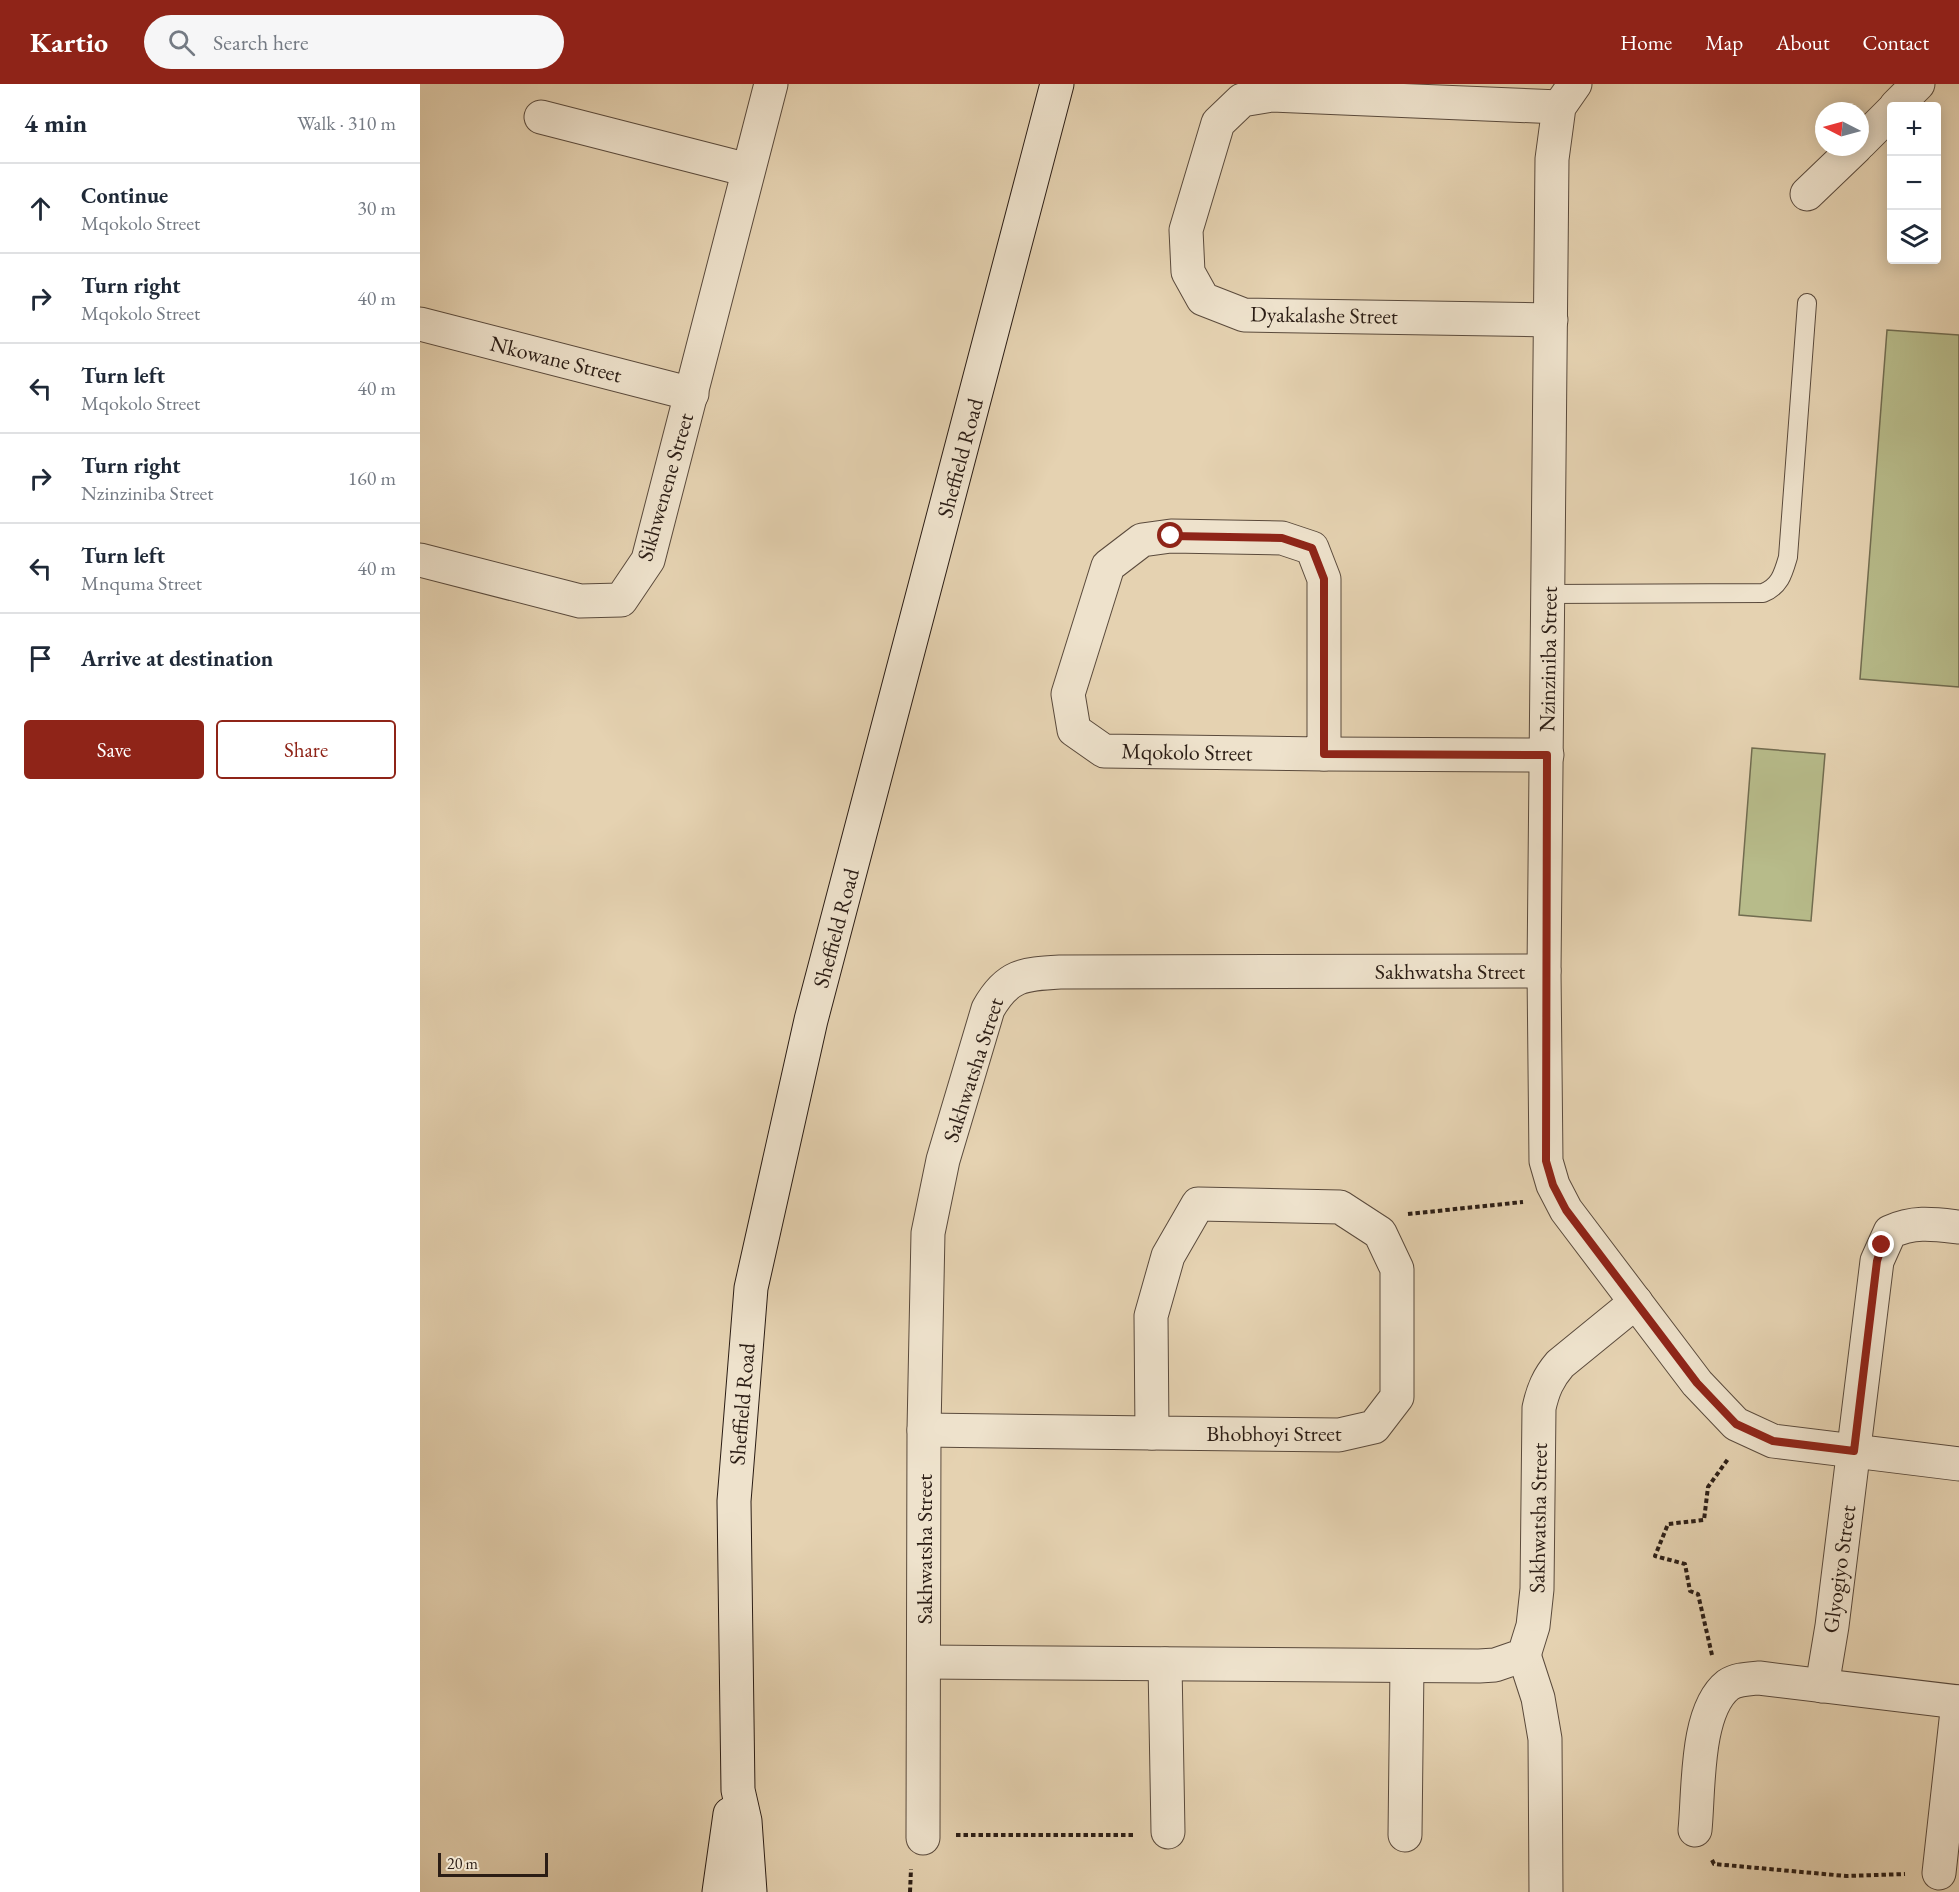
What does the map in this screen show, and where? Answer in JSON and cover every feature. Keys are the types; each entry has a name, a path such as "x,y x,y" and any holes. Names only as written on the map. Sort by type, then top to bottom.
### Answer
{"street":[{"name":"Sikhwenene Street","path":"420,560 580,601 621,600 648,560 771,84"},
{"name":"Sheffield Road","path":"750,1892 745,1821 738,1790 734,1501 751,1288 811,1020 1057,84"},
{"path":"1900,102 1918,84"},
{"name":"Dyakalashe Street","path":"1551,320 1244,315 1203,299 1188,272 1186,230 1218,123 1242,100 1272,95 1567,95"},
{"name":"Nzinziniba Street","path":"1567,95 1552,159 1544,1137 1546,1161 1553,1185 1566,1210 1697,1383 1736,1424 1773,1441 1959,1464"},
{"path":"1869,134 1887,116"},
{"path":"541,117 748,171"},
{"path":"1807,194 1847,156"},
{"name":"Nkowane Street","path":"420,324 692,394"},
{"name":"Mqokolo Street","path":"1324,754 1324,579 1312,548 1282,538 1171,536 1142,540 1108,566 1068,694 1074,730 1104,751 1324,754 1547,755"},
{"name":"Sakhwatsha Street","path":"923,1838 926,1267 933,1204 988,1009 999,989 1013,979 1033,973 1060,972 1545,971"},
{"path":"1152,1433 1151,1316 1168,1256 1198,1204 1340,1207 1380,1233"},
{"name":"Glyogiyo Street","path":"1821,1686 1832,1626 1876,1270 1882,1245 1890,1232 1905,1225 1918,1223 1959,1227"},
{"name":"Bhobhoyi Street","path":"924,1430 1340,1435 1374,1427 1397,1397 1396,1269 1380,1233"},
{"name":"Sakhwatsha Street","path":"1524,1655 1533,1626 1538,1589 1539,1408 1542,1392 1550,1375 1560,1364 1636,1302"},
{"path":"924,1662 1495,1665 1524,1655 1538,1698 1545,1739 1546,1892"},
{"path":"1165,1664 1168,1832"},
{"path":"1405,1835 1407,1666"},
{"path":"1695,1830 1705,1723 1715,1699 1729,1684 1742,1679 1759,1678 1958,1702 1939,1873"},
{"name":"Sheffield Road","path":"719,1892 731,1807 738,1790"}],"lane":[{"path":"1549,594 1763,593 1775,588 1782,576 1788,557 1807,303"}],"path":[{"path":"1380,1233 1412,1212 1535,1201 1553,1185"},
{"path":"1729,1684 1712,1656 1698,1594 1690,1591 1685,1564 1655,1556 1668,1524 1704,1521 1708,1487 1733,1451 1736,1424"},
{"path":"1695,1830 1714,1864 1846,1876 1939,1873"},
{"path":"910,1892 912,1856 923,1838 973,1834 1123,1836 1168,1832"}],"green space":[{"path":"1887,330 1959,335 1959,687 1860,679"},
{"path":"1752,748 1825,754 1811,921 1739,915"}],"route":[{"path":"1171,536 1282,538 1312,548 1324,579 1324,754 1508,757 1547,755 1544,1137 1546,1161 1553,1185 1566,1210 1697,1383 1736,1424 1753,1434 1773,1441 1854,1451 1877,1261 1882,1245"}]}
